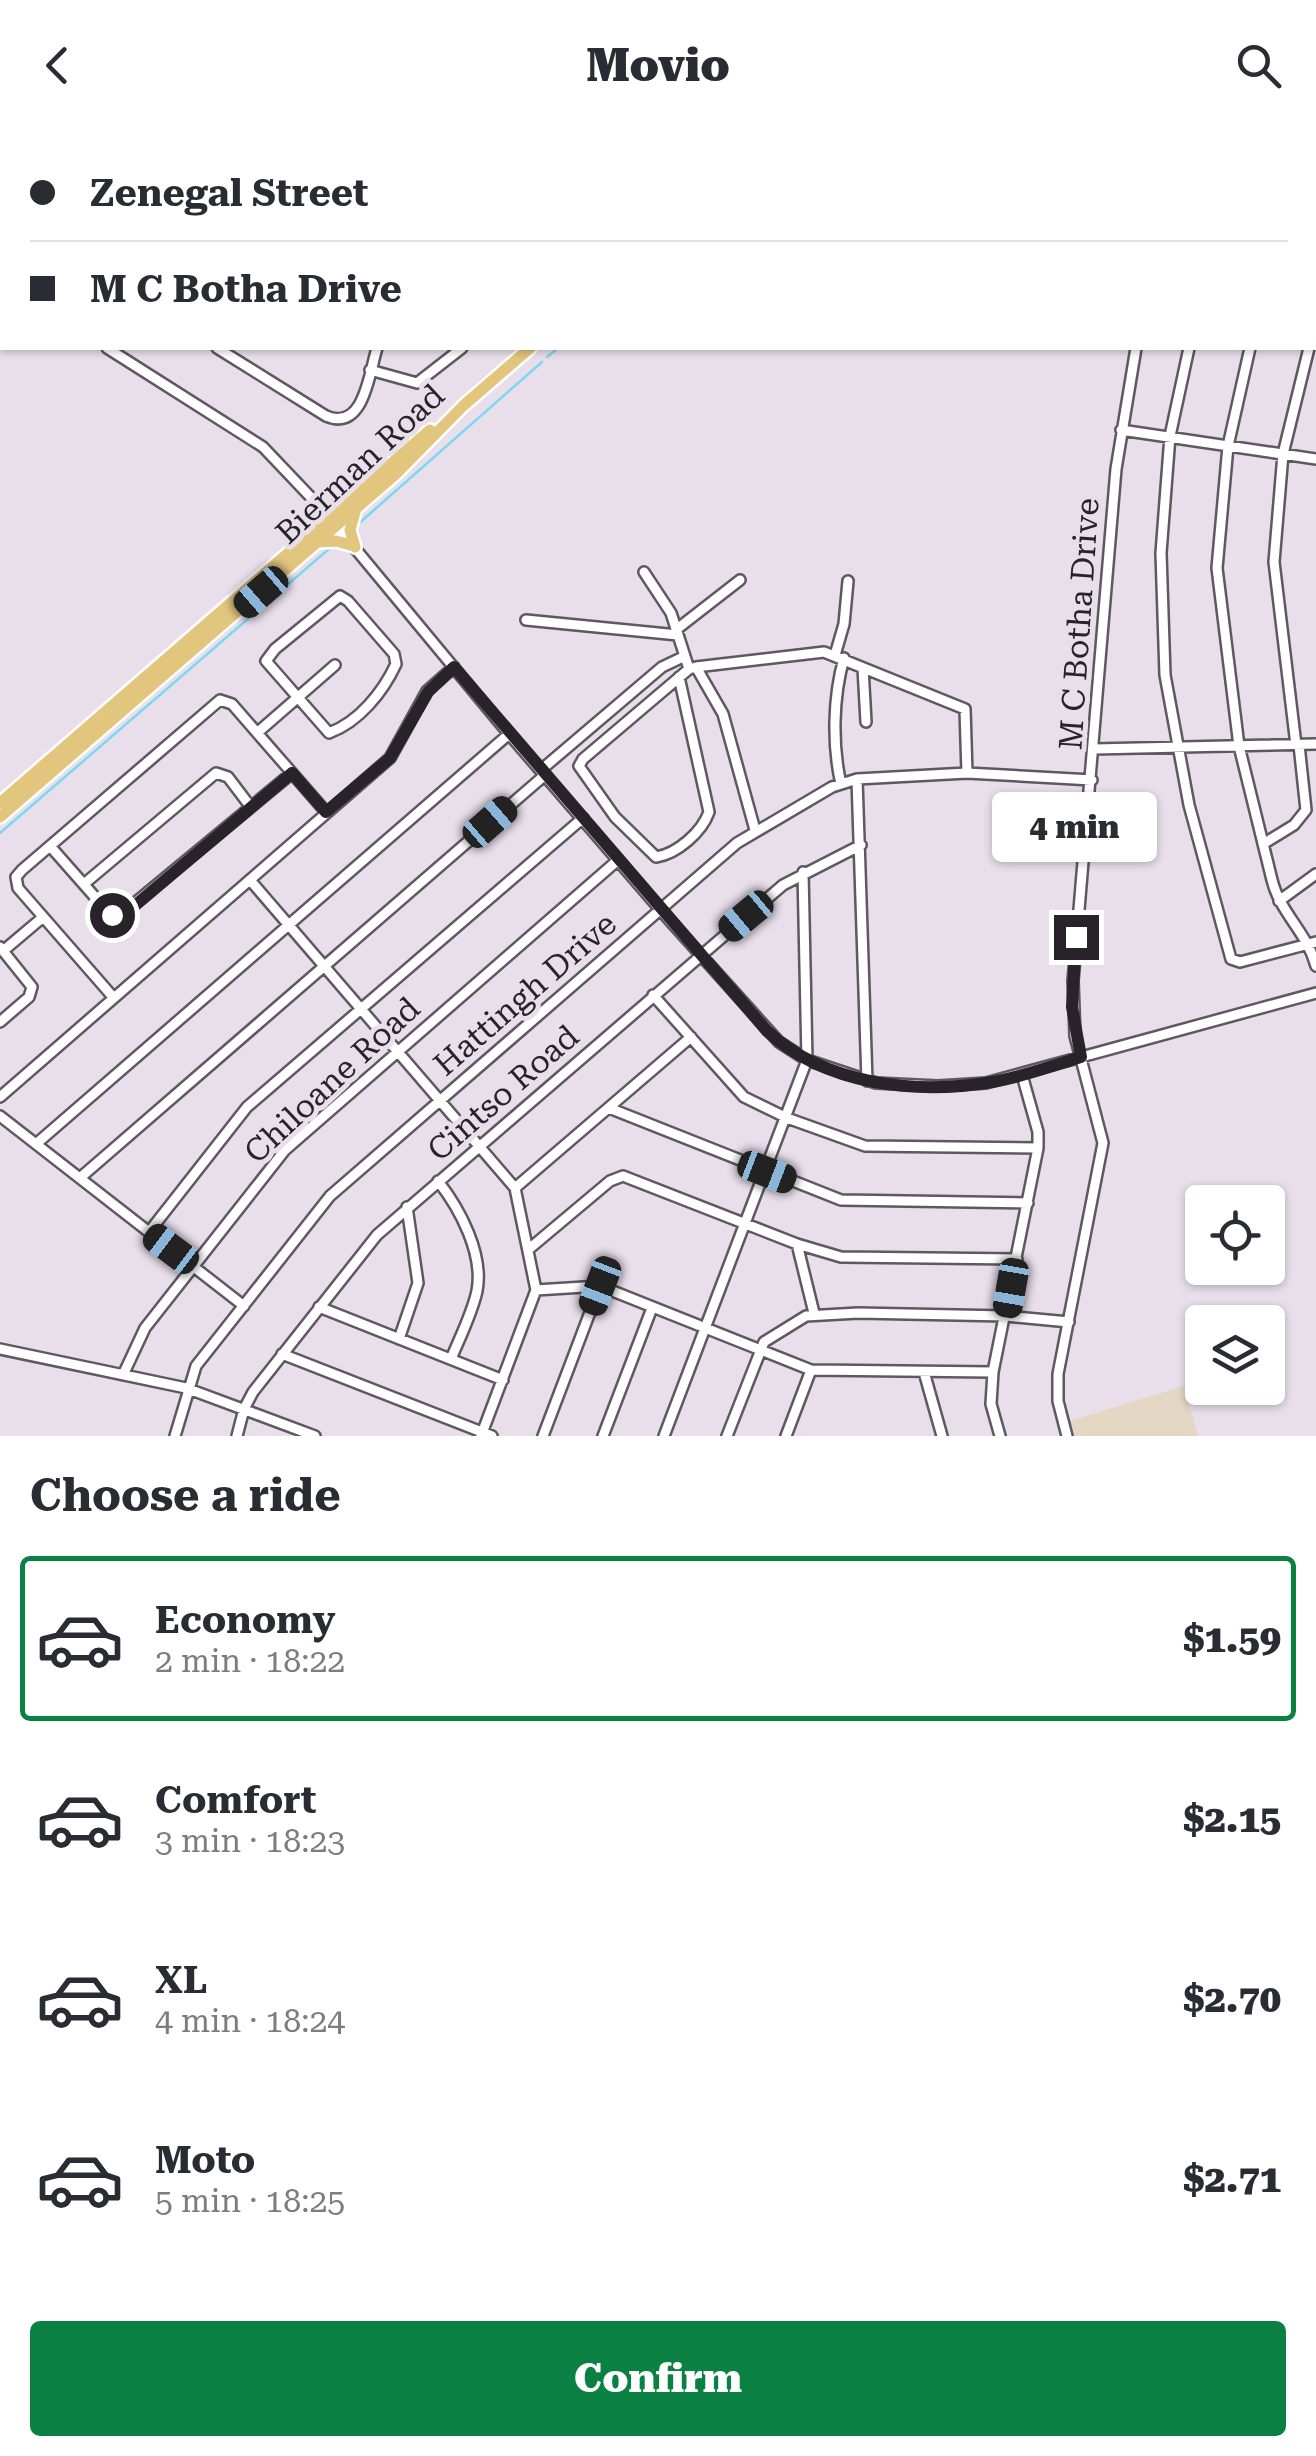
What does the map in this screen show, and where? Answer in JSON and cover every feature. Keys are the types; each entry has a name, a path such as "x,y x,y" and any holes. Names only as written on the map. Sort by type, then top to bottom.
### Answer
{"main road":[{"name":"Bierman Road","path":"0,803 351,507 525,350"},
{"path":"318,504 351,507 354,546 319,542"},
{"name":"Bierman Road","path":"0,817 319,542 333,522"}],"street":[{"path":"110,350 263,447 318,504 509,734 767,1031 808,1060 892,1085 986,1083 1316,993"},
{"path":"221,350 334,420 349,419 354,414 376,350"},
{"path":"370,370 418,383 459,350"},
{"name":"M C Botha Drive","path":"1067,1436 1057,1383 1103,1143 1074,1022 1073,981 1121,430 1136,350"},
{"path":"1189,350 1170,436 1160,574 1168,703 1176,746 1231,960 1240,962 1313,943"},
{"path":"1250,350 1228,446 1217,568 1239,746 1263,844 1279,900 1313,943 1316,966"},
{"path":"1263,844 1304,814 1274,570 1283,454 1309,350"},
{"path":"1121,430 1316,459"},
{"path":"644,572 672,612 683,656 723,714 755,830"},
{"path":"526,620 677,632 740,580"},
{"path":"840,784 834,744 848,581"},
{"path":"343,597 394,654 396,664 380,694 333,732 321,726 297,698 267,658 320,610 343,597"},
{"path":"679,677 709,812 704,824 688,840 666,856 656,857 615,818 579,766 582,759 679,677 692,668 806,652 840,656 965,709 968,773"},
{"path":"81,1178 662,668 683,656"},
{"path":"257,733 335,665"},
{"path":"0,1097 390,758 428,692 454,667"},
{"path":"863,668 866,722"},
{"path":"114,997 42,918 16,881 22,870 216,702 224,700 232,704 326,812"},
{"path":"36,1144 509,734"},
{"path":"1094,749 1316,744"},
{"path":"50,846 109,913 121,916 292,773"},
{"name":"Hattingh Drive","path":"175,1436 186,1388 196,1366 330,1196 755,830 840,784 857,779 968,773 1092,780"},
{"path":"84,884 216,774 228,777 250,806"},
{"path":"857,779 866,1080"},
{"path":"149,1232 247,1107 582,818"},
{"name":"Cintso Road","path":"237,1436 244,1410 282,1354 364,1249 783,886 861,845"},
{"name":"Chiloane Road","path":"123,1375 139,1337 284,1150 618,860"},
{"path":"664,1436 808,1060 804,872"},
{"path":"1279,900 1316,874"},
{"path":"250,880 515,1188 536,1290 485,1435 282,1354"},
{"path":"0,1022 32,990 2,949 42,918"},
{"path":"653,995 744,1097 787,1118 865,1146 1038,1148"},
{"path":"515,1188 691,1037"},
{"path":"1000,1436 991,1404 993,1372 1038,1148 1038,1132 1022,1075"},
{"path":"610,1108 850,1201 1028,1203"},
{"path":"0,1116 244,1306"},
{"path":"529,1249 620,1176 797,1244 845,1258 1016,1259"},
{"path":"438,1181 464,1218 478,1282 451,1359"},
{"path":"399,1339 418,1282 408,1208"},
{"path":"797,1244 814,1313"},
{"path":"536,1290 600,1286 811,1370 993,1372"},
{"path":"542,1436 600,1286"},
{"path":"318,1307 502,1380"},
{"path":"602,1436 652,1308"},
{"path":"727,1436 760,1349 773,1334 814,1313 1006,1316 1069,1322"},
{"path":"0,1349 186,1388 315,1436"},
{"path":"786,1436 811,1370"},
{"path":"924,1372 942,1436"}],"shaded area":[{"path":"1184,1386 1185,1405 1189,1405 1198,1436 1075,1436 1070,1421"}],"waterway":[{"path":"547,357 556,350"},
{"path":"357,525 542,362"},
{"path":"0,833 330,548"}],"route":[{"path":"112,915 118,918 125,914 292,773 326,812 390,758 428,692 454,667 767,1031 808,1060 876,1083 938,1086 994,1082 1081,1057 1072,1007 1076,937"}]}
